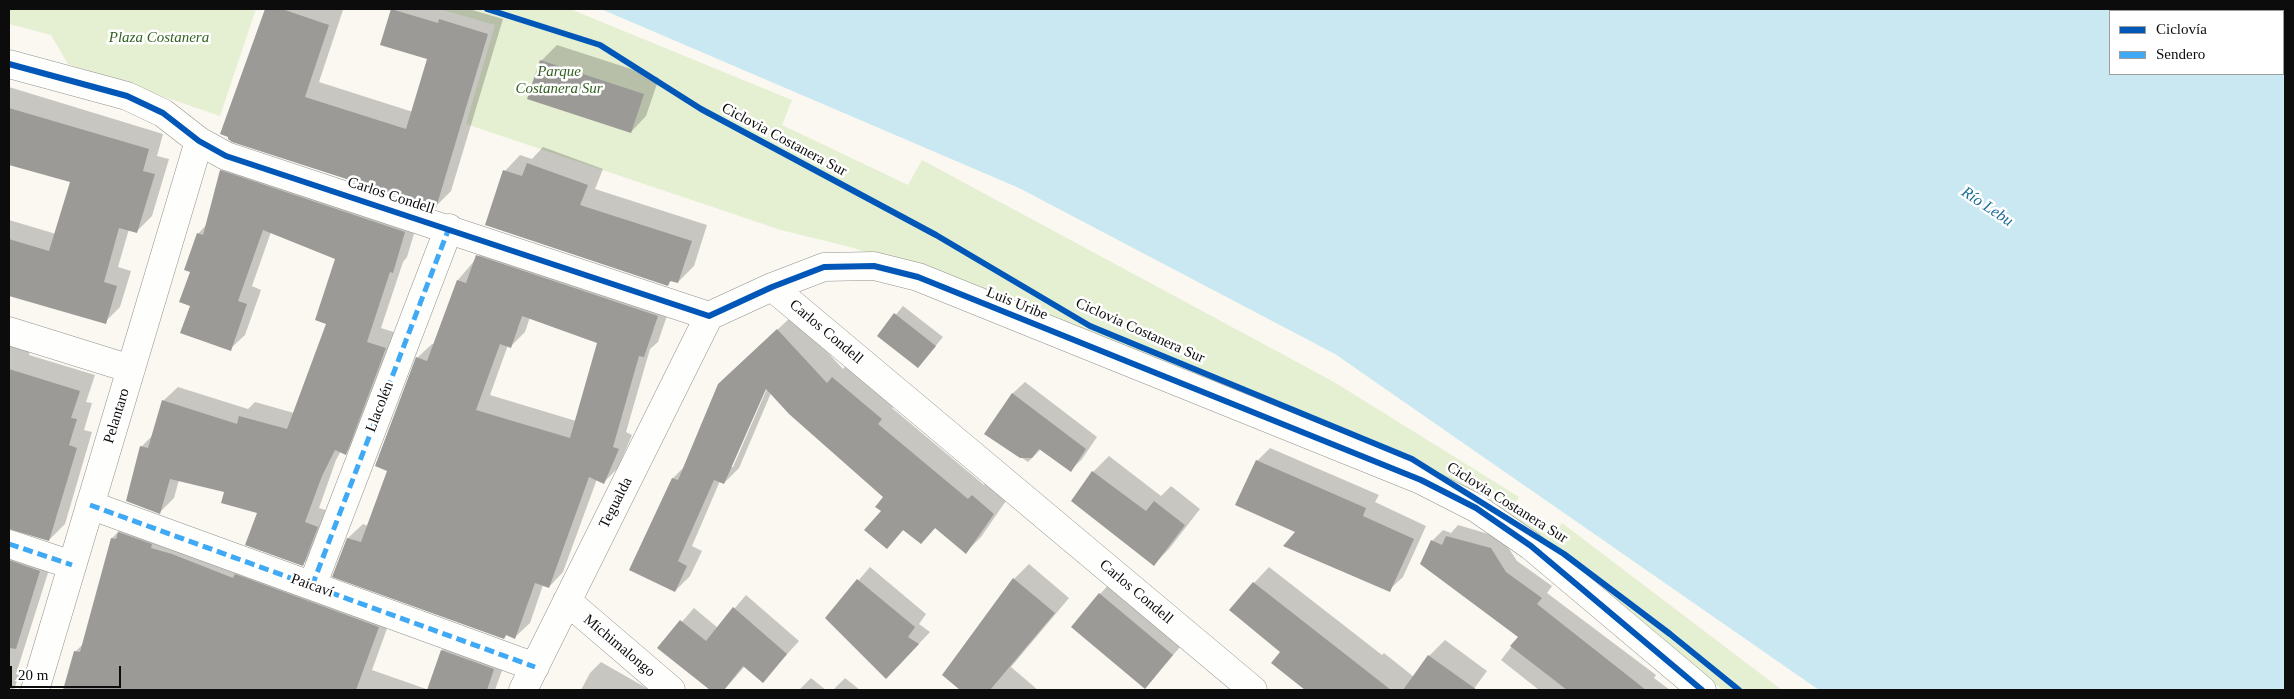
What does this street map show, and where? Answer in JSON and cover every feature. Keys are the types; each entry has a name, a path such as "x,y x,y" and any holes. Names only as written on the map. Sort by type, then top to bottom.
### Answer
{"street":[{"name":"Carlos Condell","path":"9,64 127,96 163,113 199,141 226,156 449,228 709,316"},
{"name":"Pelantaro","path":"35,690 199,141"},
{"name":"Llacolén","path":"312,586 449,228"},
{"name":"Luis Uribe","path":"772,287 824,267 837,266 874,266 918,278 1421,480 1476,508 1512,531 1702,690"},
{"name":"Carlos Condell","path":"772,287 1253,690"},
{"path":"709,316 772,287"},
{"name":"Tegualda","path":"529,679 709,316"},
{"path":"9,331 131,370"},
{"name":"Paicaví","path":"90,505 312,586 529,679"},
{"path":"9,544 72,564"},
{"name":"Michimalongo","path":"567,601 671,690"}],"green space":[{"name":"Plaza Costanera","path":"9,9 256,9 220,116 68,64 51,35 9,24"},
{"name":"Parque Costanera Sur","path":"439,9 570,9 792,100 782,125 908,185 922,160 1334,382 1519,497 1514,505 1555,532 1562,523 1782,690 1723,690 1514,523 997,298 854,248 781,230 466,124 495,25"}],"water":[{"name":"Río Lebu","path":"601,9 2285,9 2285,690 1819,690 1335,354 1019,188"}],"building":[{"path":"265,9 282,9 329,25 305,97 406,129 427,59 380,45 391,9 438,23 439,19 488,34 436,208 232,142 228,137 220,134"},
{"path":"540,60 644,94 631,133 527,99"},
{"path":"9,108 149,149 143,171 155,174 137,233 119,228 104,282 117,286 106,324 9,296 9,239 49,251 70,182 9,165"},
{"path":"527,163 588,185 580,205 692,241 678,283 670,281 668,286 485,225 503,170 522,176"},
{"path":"220,170 405,232 393,273 390,272 367,342 386,348 346,455 335,450 322,476 305,522 318,527 303,566 245,545 257,513 221,503 224,492 170,479 160,514 126,501 140,446 148,448 162,400 237,424 239,416 287,429 326,324 315,320 335,259 263,230 238,301 247,304 231,351 180,333 190,306 179,302 190,272 184,270 197,233 203,235"},
{"path":"476,255 658,316 644,357 639,356 613,447 619,449 604,484 589,477 549,588 535,583 515,639 506,635 504,639 332,577 347,538 361,542 387,471 375,466 416,357 427,361 457,280 466,283","holes":["522,316 597,343 570,438 476,410 500,344 511,348"]},
{"path":"894,313 936,346 918,368 877,336"},
{"path":"777,329 827,383 832,377 882,419 878,424 968,499 972,495 994,514 966,554 935,528 921,544 903,530 887,549 864,530 881,511 875,507 883,497 789,414 766,389 724,484 714,480 678,561 687,566 675,592 629,570 672,478 678,480 718,384"},
{"path":"9,369 80,391 71,418 77,419 69,445 77,448 49,541 9,529"},
{"path":"1012,393 1086,449 1071,472 1039,449 1032,458 1020,458 984,434"},
{"path":"1256,460 1366,508 1363,516 1414,539 1390,592 1283,546 1295,532 1235,505"},
{"path":"1092,471 1146,511 1154,501 1185,525 1154,566 1071,501"},
{"path":"118,532 152,544 151,548 172,554 233,578 235,574 379,627 356,690 63,690 74,651 80,652 111,538 116,539"},
{"path":"1446,536 1491,548 1506,572 1542,598 1537,604 1646,690 1567,690 1510,646 1518,637 1420,564 1431,540 1442,545"},
{"path":"9,560 40,571 16,649 9,648"},
{"path":"1013,578 1055,613 990,690 960,690 942,675"},
{"path":"857,579 915,627 908,637 919,644 886,679 825,618"},
{"path":"1253,582 1391,690 1305,690 1271,663 1280,652 1229,610"},
{"path":"1099,593 1173,655 1145,689 1071,627"},
{"path":"733,607 787,654 763,683 743,666 724,690 710,690 657,648 680,620 706,641"},
{"path":"441,650 494,669 487,690 427,690"},
{"path":"1428,655 1477,690 1403,690"}],"marked path":[{"path":"312,586 449,228"},
{"path":"90,505 535,667"},
{"path":"9,544 72,565"}],"cycle path":[{"name":"Ciclovia Costanera Sur","path":"487,9 600,45 701,109 936,235 1090,326 1412,459 1564,554 1670,634 1739,690"},
{"path":"9,64 127,96 163,113 199,141 226,156 709,316 772,287 824,267 874,266 918,277 1421,480 1476,508 1531,546 1702,690"}]}
